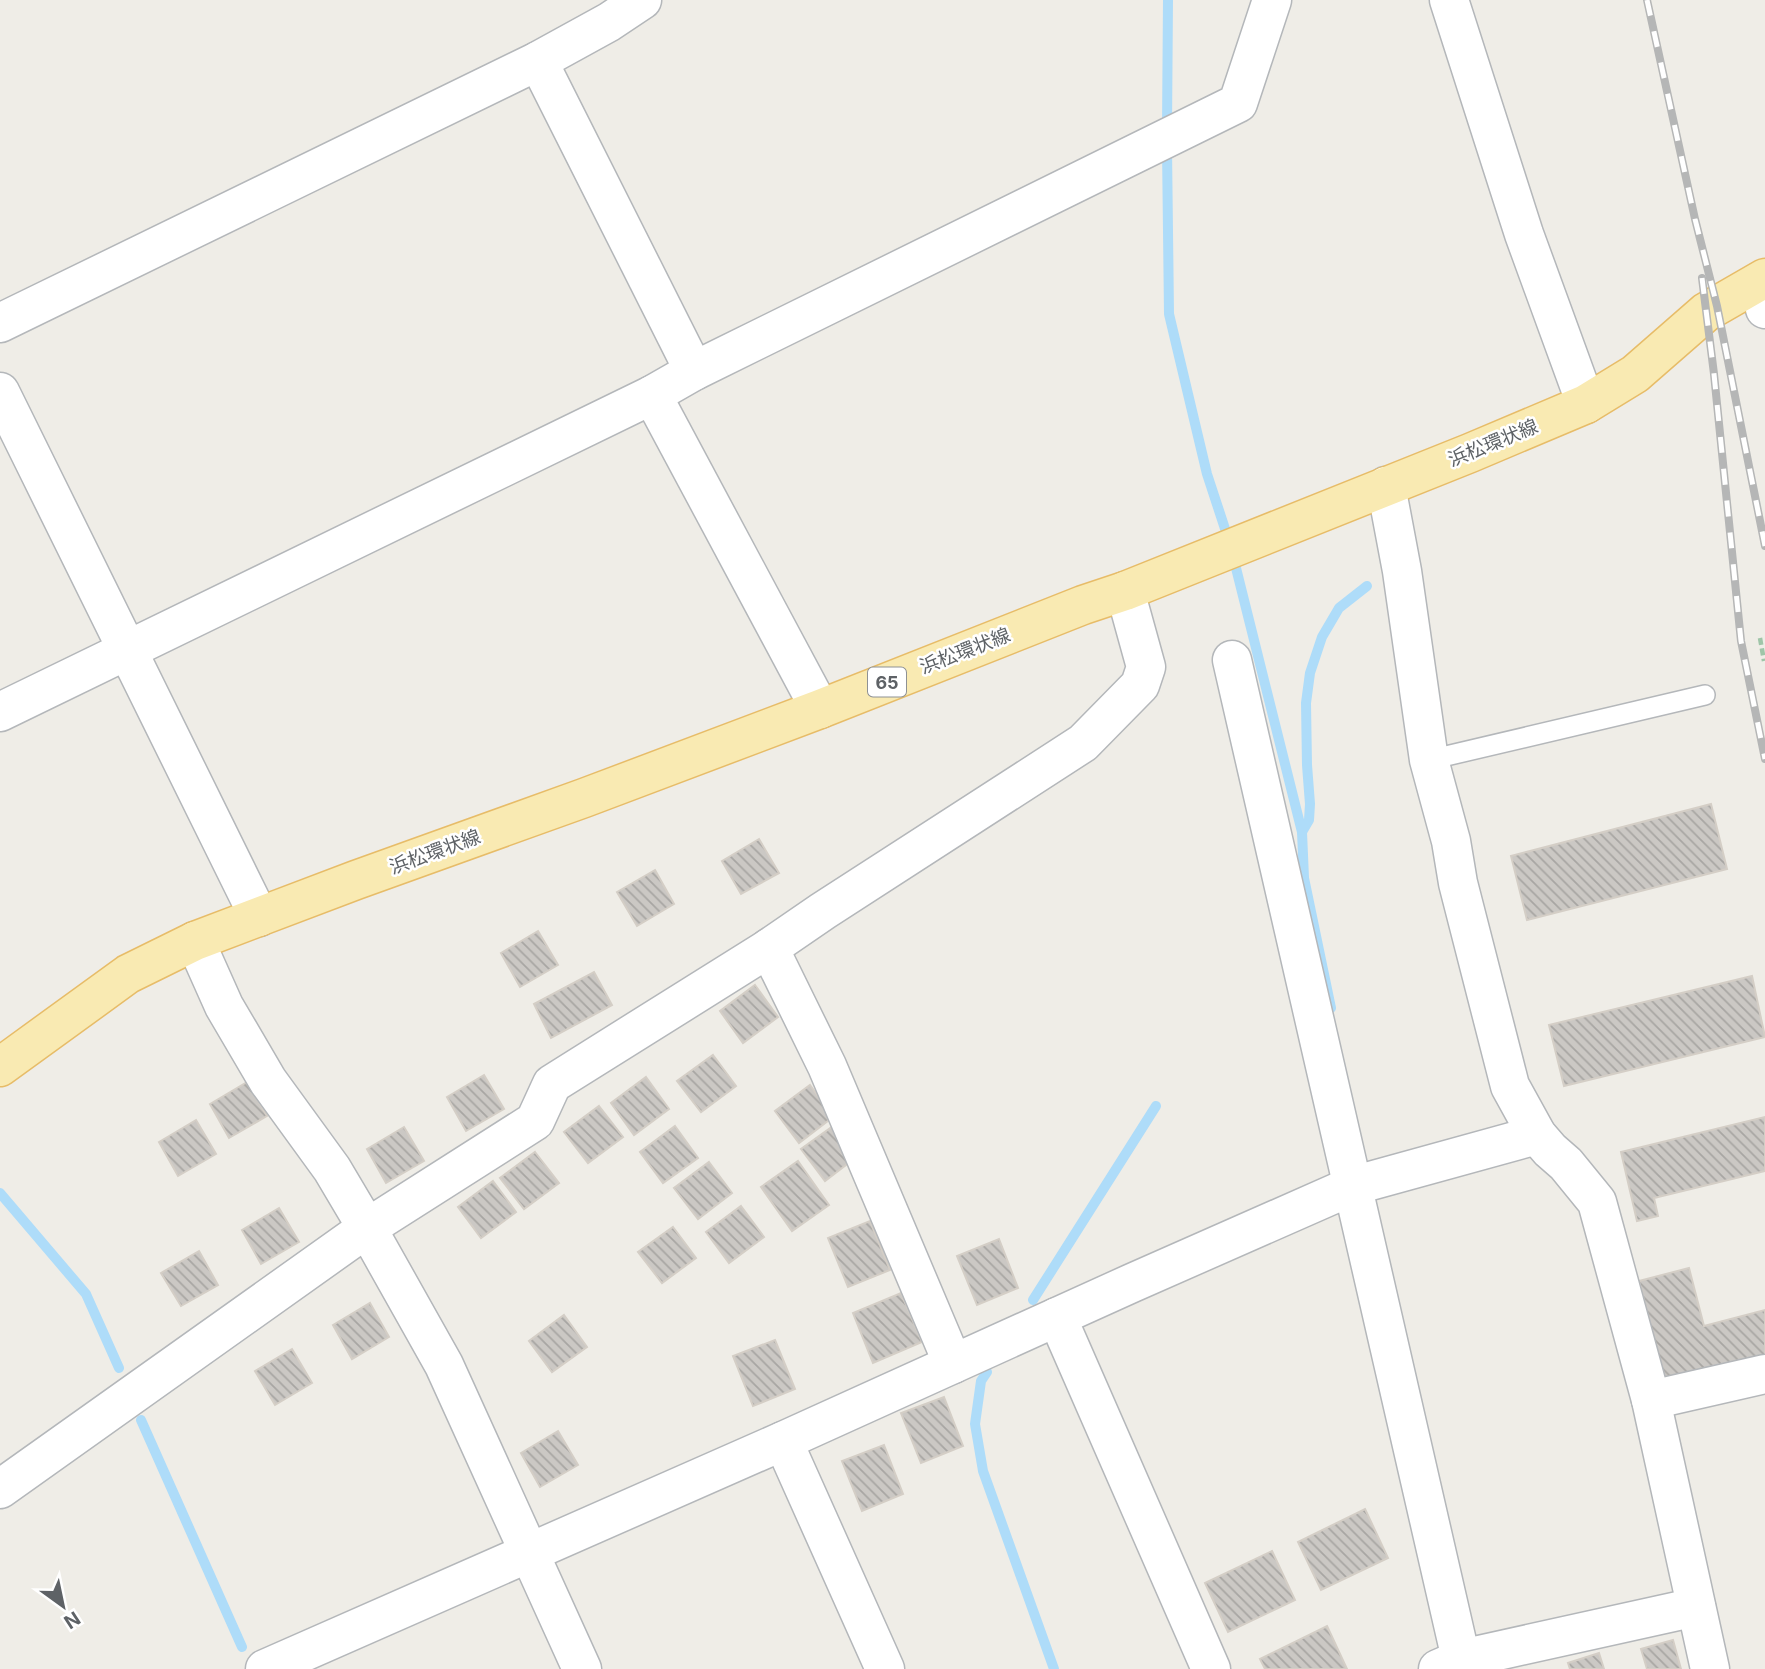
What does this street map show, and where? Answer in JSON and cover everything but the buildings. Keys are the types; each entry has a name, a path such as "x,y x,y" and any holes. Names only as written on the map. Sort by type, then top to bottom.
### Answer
{"main road":[{"name":"浜松環状線","path":"0,1067 128,974 195,941 820,709 1482,448 1586,404 1635,374 1706,312 1763,290"}],"street":[{"path":"0,323 538,61 601,11 642,0"},
{"path":"0,712 652,395 694,371 1238,103 1272,0"},
{"path":"1448,0 1524,234 1586,404"},
{"path":"538,61 694,371"},
{"path":"0,392 259,917"},
{"path":"652,395 820,709"},
{"path":"1386,486 1402,571 1429,760 1510,1086 1537,1135 1566,1164 1597,1202 1651,1400 1710,1669"},
{"path":"0,1489 217,1332 367,1228 535,1121 552,1084 769,948 1083,743 1140,685 1146,667 1125,591"},
{"path":"1232,660 1352,1186 1450,1664 1696,1607"},
{"path":"195,941 224,1006 268,1080 331,1169 444,1365 582,1669"},
{"path":"769,948 827,1066 953,1364"},
{"path":"265,1669 1352,1186 1537,1135"},
{"path":"1056,1317 1211,1669"},
{"path":"1651,1400 1765,1374"},
{"path":"783,1441 885,1669"}],"lane":[{"path":"1429,760 1705,695"}],"path":[{"path":"1760,638 1764,662"}],"waterway":[{"path":"1167,129 1168,0"},
{"path":"1167,148 1169,314 1207,474 1229,541"},
{"path":"1233,556 1302,832"},
{"path":"1331,1008 1304,878 1302,832 1309,820 1310,804 1306,703 1310,673 1322,637 1339,608 1367,586"},
{"path":"1033,1300 1156,1106"},
{"path":"0,1193 86,1294 119,1368"},
{"path":"987,1372 981,1381 975,1424 983,1471 1054,1669"},
{"path":"141,1420 242,1647"}],"railway":[{"path":"1647,0 1717,306 1765,546"},
{"path":"1702,278 1741,641 1765,759"}]}
